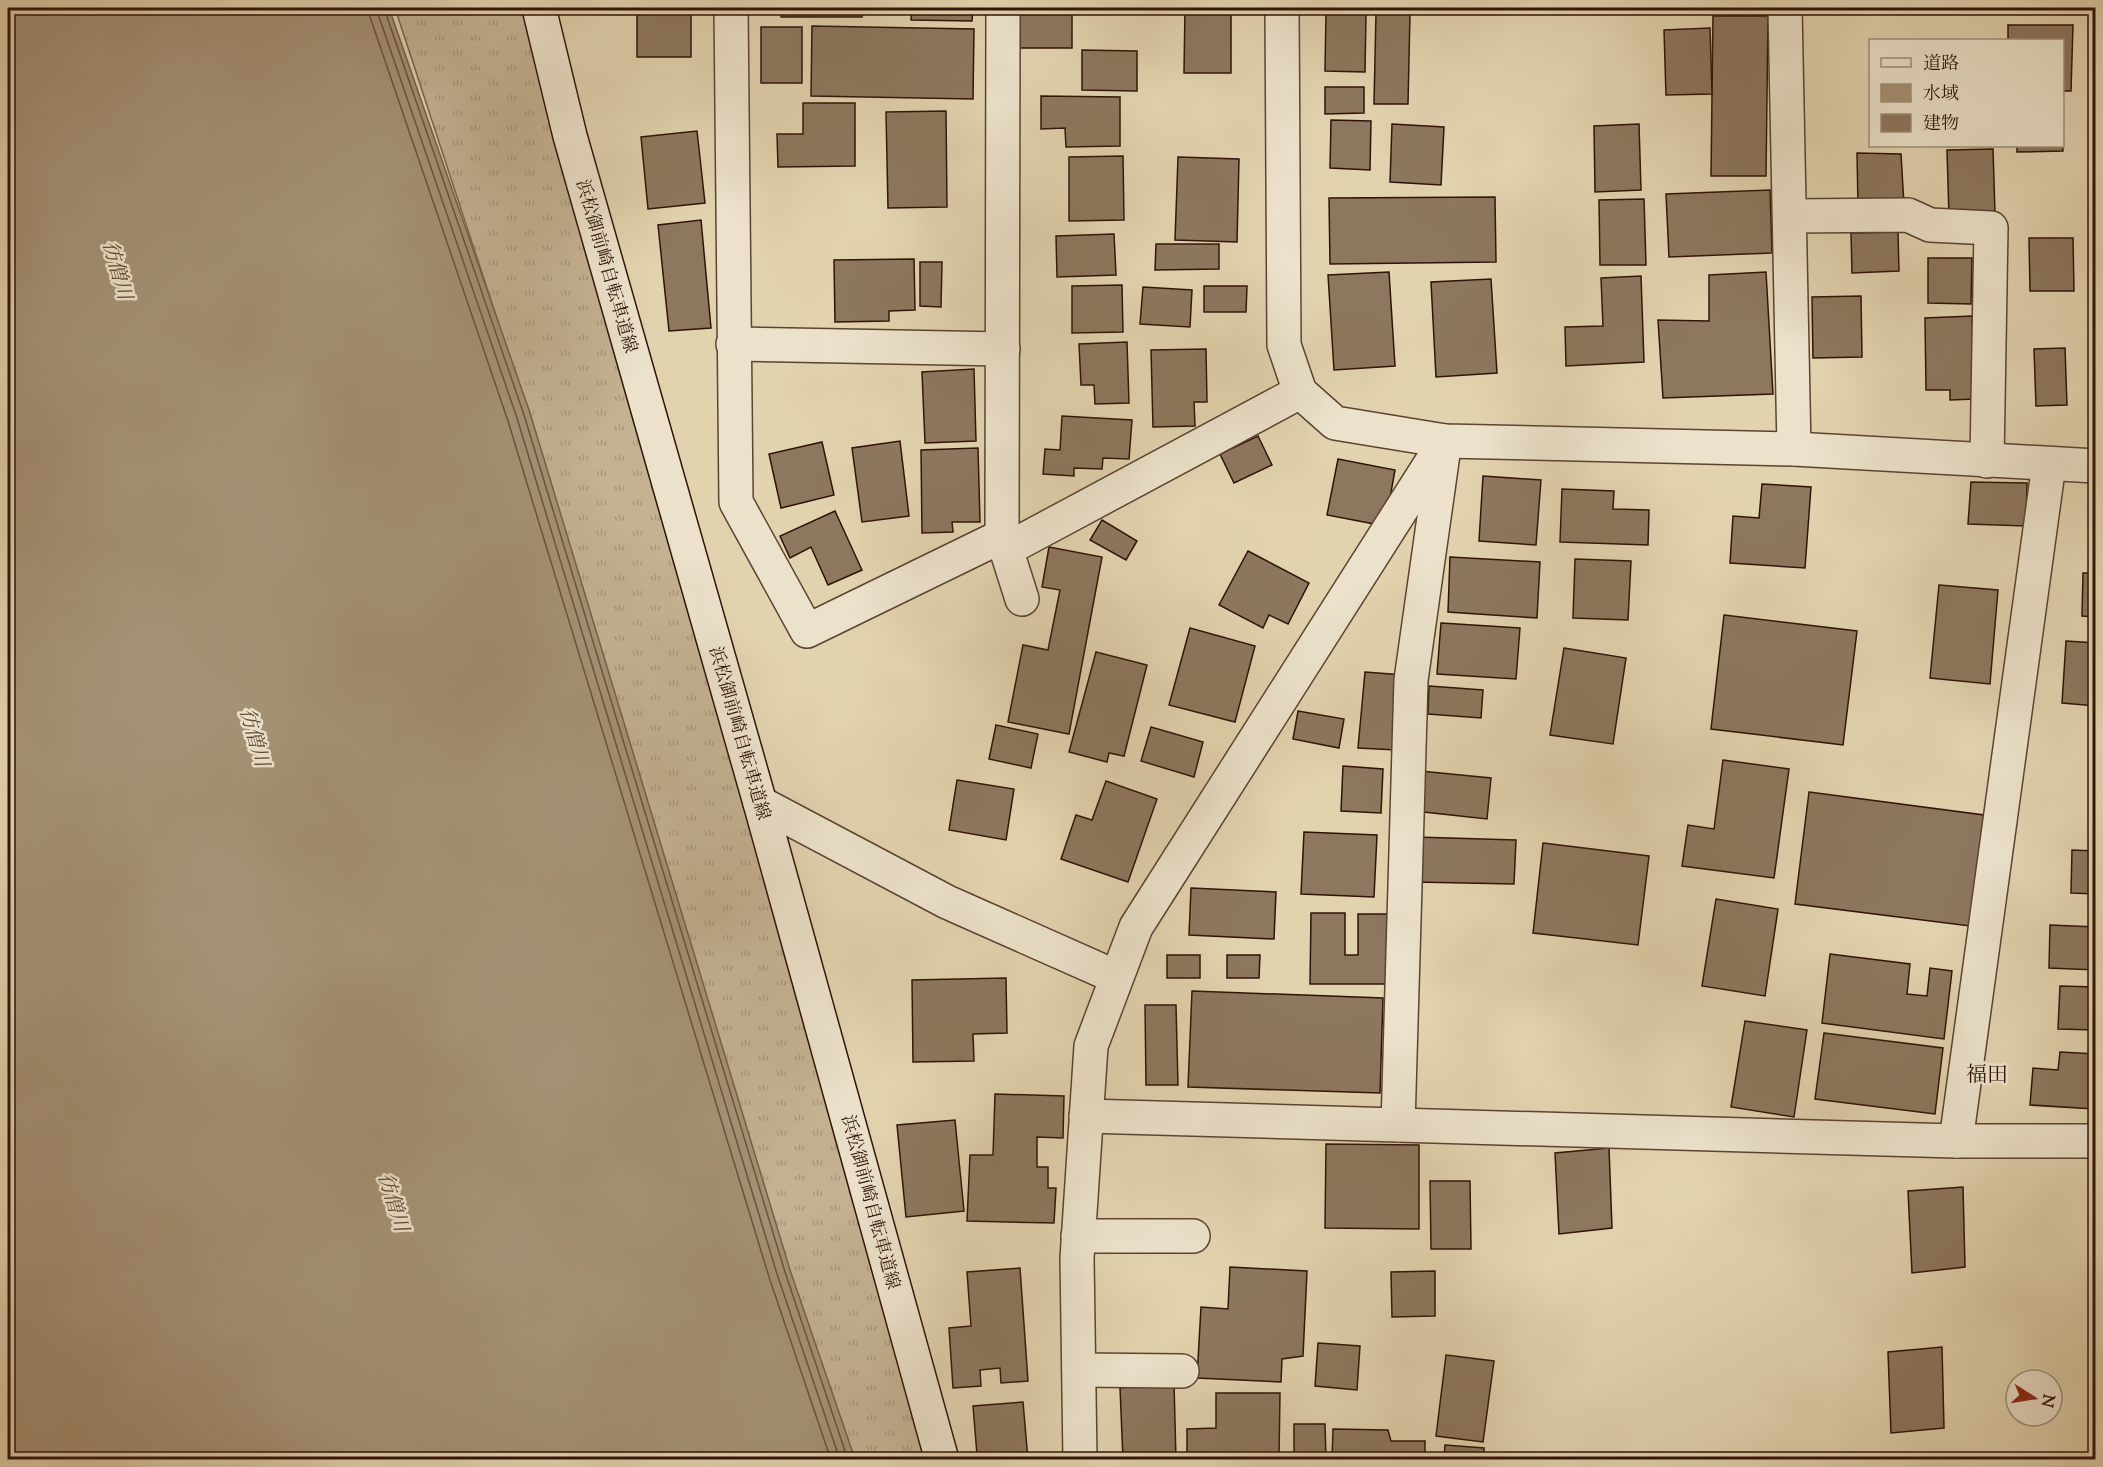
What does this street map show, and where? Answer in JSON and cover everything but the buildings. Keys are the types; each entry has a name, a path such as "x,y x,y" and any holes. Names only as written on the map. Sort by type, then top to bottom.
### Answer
{"street":[{"name":"浜松御前崎自転車道線","path":"539,8 570,136 760,803 942,1460"},
{"path":"731,8 736,502 807,632 1005,542 1300,392"},
{"path":"1003,8 1005,542 1022,599"},
{"path":"1282,8 1284,345 1300,392 1335,423 1445,441 1794,449 2096,466"},
{"path":"1785,8 1794,449"},
{"path":"1790,216 1908,216 1930,225 1991,228 1987,461"},
{"path":"733,345 1003,349"},
{"path":"1080,1460 1078,1236 1091,1046 1116,976 1136,927 1445,441"},
{"path":"1398,1125 1411,680 1445,441"},
{"path":"1956,1141 2049,465"},
{"path":"760,803 947,903 1116,976"},
{"path":"1086,1116 1956,1141 2096,1141"},
{"path":"1078,1236 1193,1236"},
{"path":"1079,1370 1182,1371"}],"green space":[{"path":"395,8 541,8 942,1459 846,1459 504,340"}],"water":[{"name":"彷僧川","path":"8,8 389,8 530,413 790,1270 855,1459 8,1459"}],"district":[{"name":"福田","path":"1987,1074"}]}
